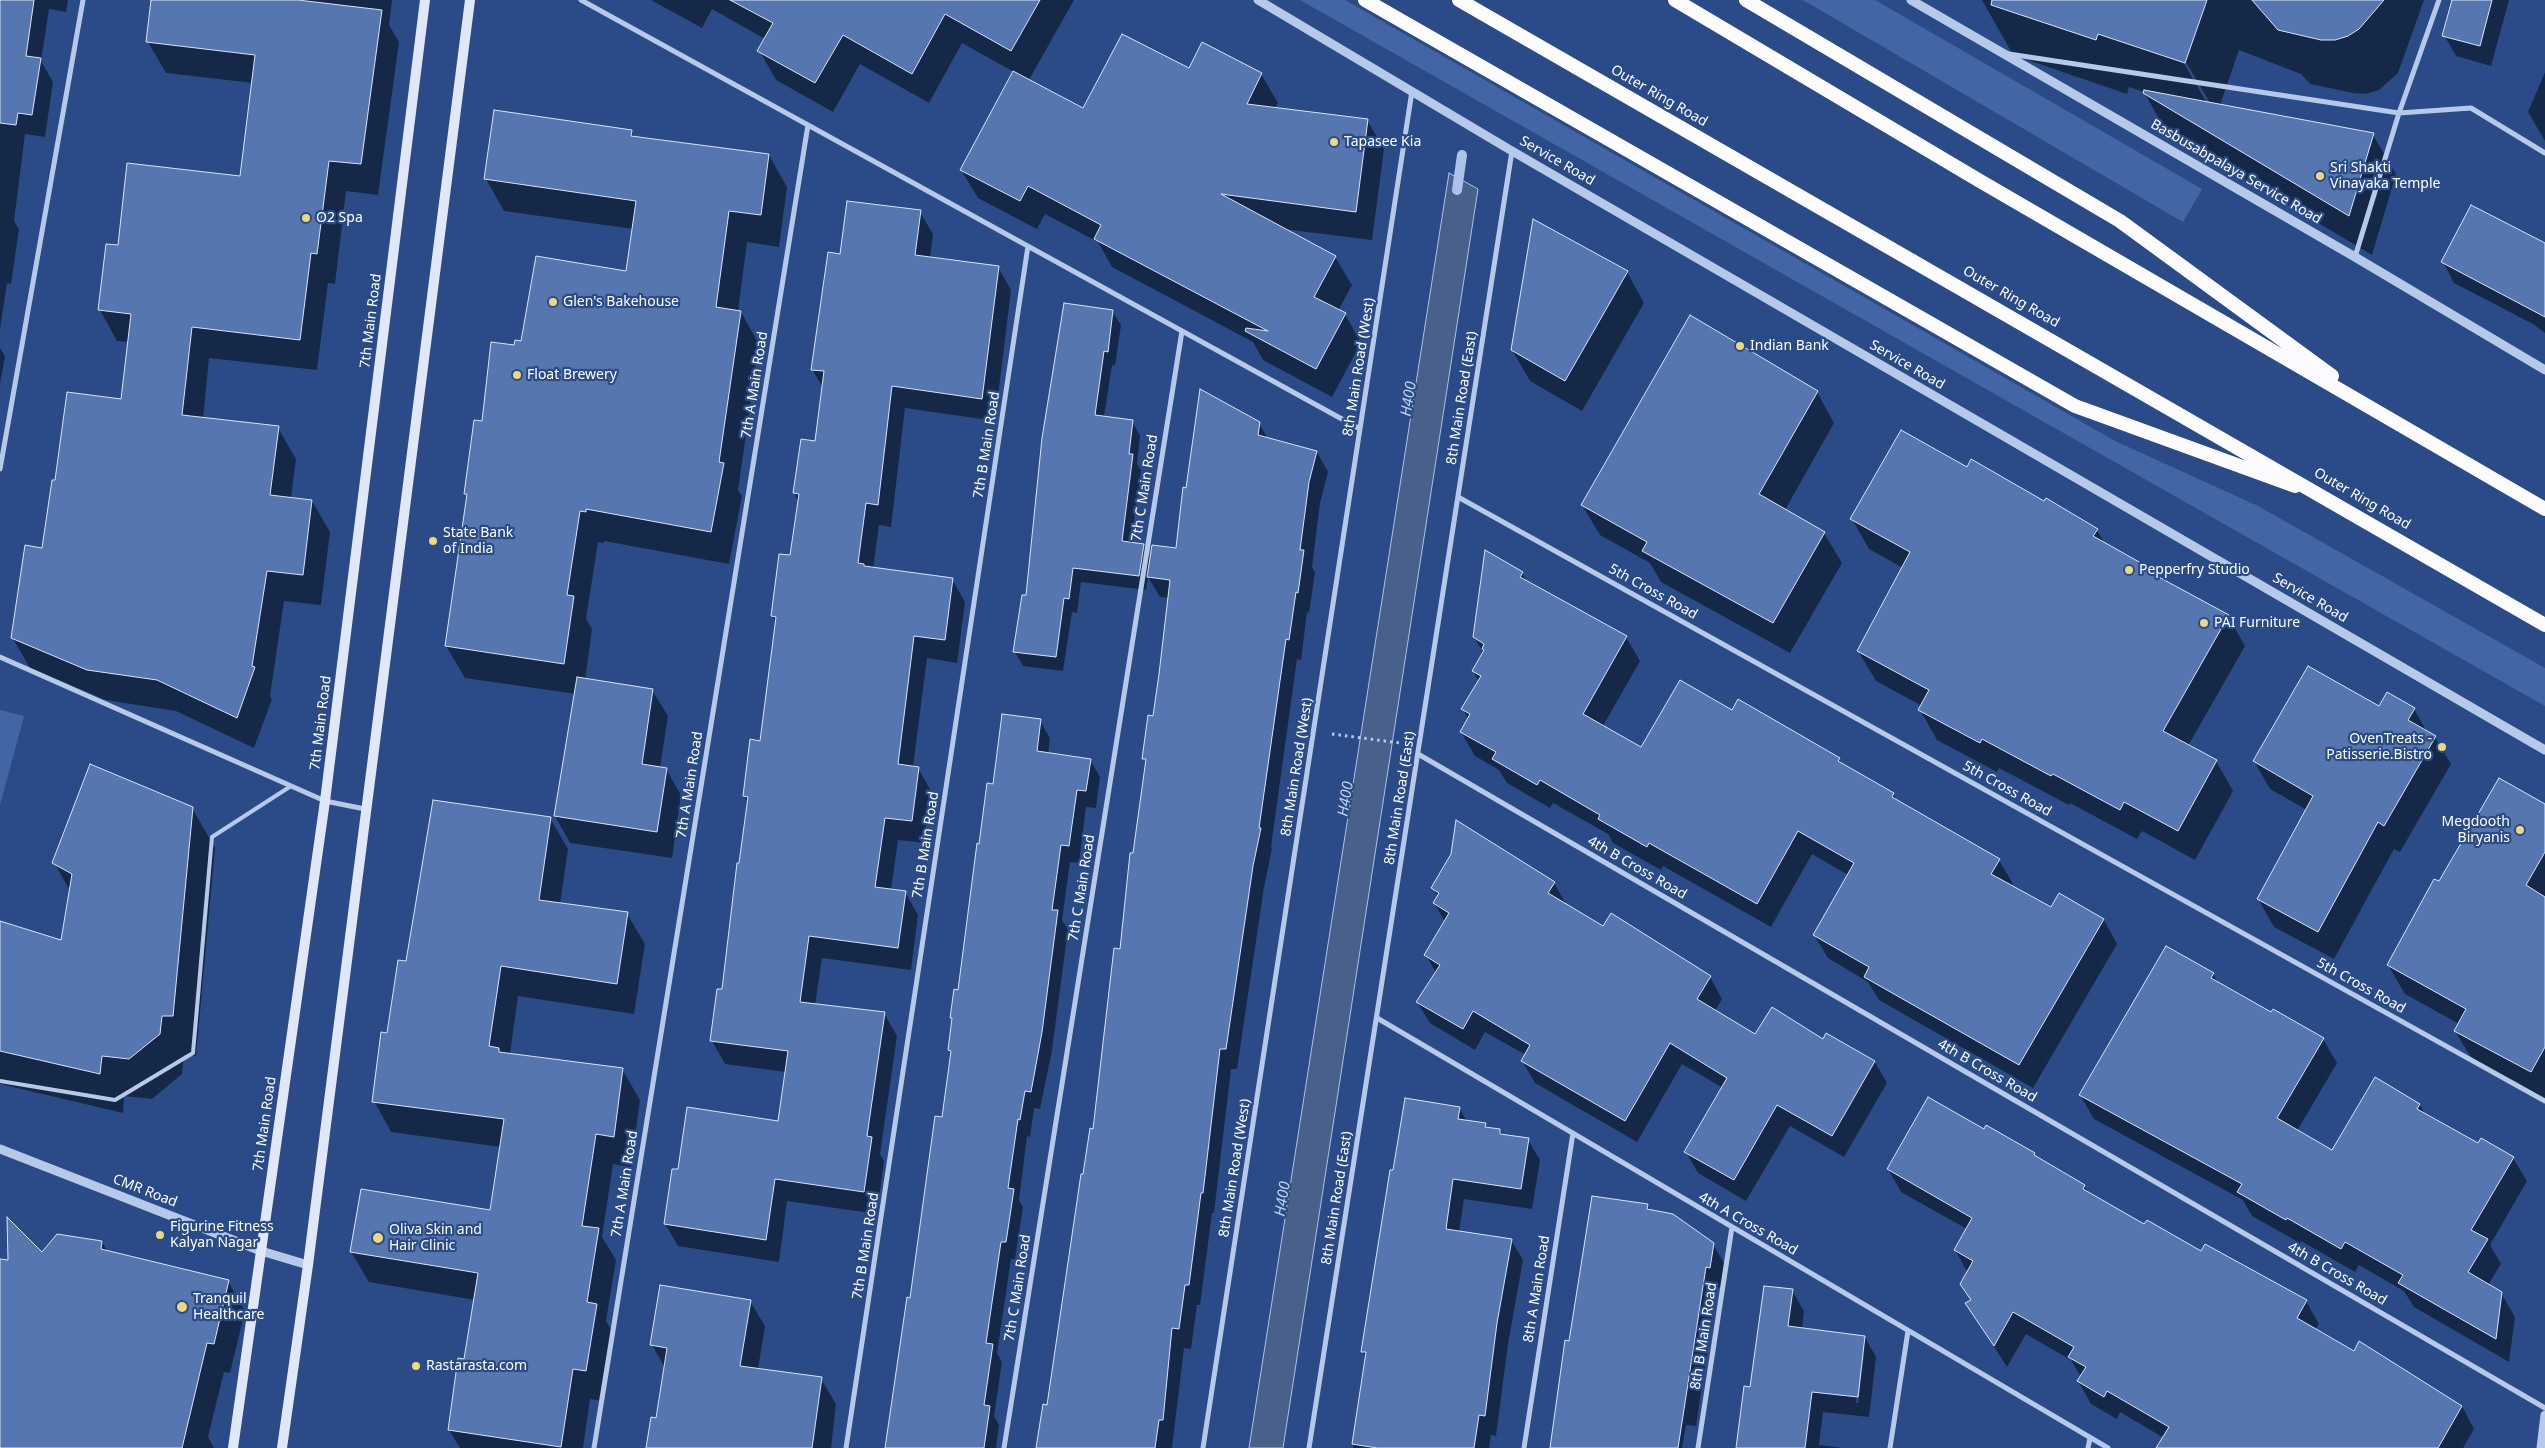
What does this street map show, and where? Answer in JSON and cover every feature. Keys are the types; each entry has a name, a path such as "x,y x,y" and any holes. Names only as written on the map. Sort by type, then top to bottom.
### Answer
{"highway":[{"path":"1365,0 2075,406 2331,500"},
{"name":"Outer Ring Road","path":"1459,0 2331,500 2545,625"},
{"path":"1675,0 1980,181 2545,509"},
{"path":"1746,0 2120,221 2388,418"}],"main road":[{"name":"7th Main Road","path":"233,1448 325,801 425,0"},
{"path":"282,1448 308,1265 470,0"}],"street":[{"path":"0,469 83,0"},
{"path":"581,0 1360,429"},
{"name":"Service Road","path":"1258,0 1512,151 2545,750"},
{"name":"Basbusabpalaya Service Road","path":"1911,0 2355,257 2545,370"},
{"path":"2355,257 2399,113 2438,0"},
{"path":"2004,53 2399,113 2470,108 2545,153"},
{"name":"8th Main Road (West)","path":"1203,1448 1412,90"},
{"name":"7th A Main Road","path":"594,1448 808,125"},
{"name":"8th Main Road (East)","path":"1310,1448 1512,151"},
{"name":"7th B Main Road","path":"846,1448 1028,246"},
{"name":"7th C Main Road","path":"1004,1448 1182,331"},
{"name":"5th Cross Road","path":"1458,497 2545,1101"},
{"path":"0,657 325,801 365,809"},
{"name":"4th B Cross Road","path":"1418,754 2545,1408"},
{"name":"4th A Cross Road","path":"1377,1018 2108,1448"},
{"name":"8th A Main Road","path":"1524,1448 1573,1134"},
{"name":"CMR Road","path":"0,1148 261,1251 308,1265"},
{"name":"8th B Main Road","path":"1698,1448 1732,1227"},
{"path":"1890,1448 1908,1331"},
{"path":"2541,1448 2545,1415"},
{"path":"2088,1448 2090,1438"}],"lane":[{"path":"0,1081 115,1100 193,1053 212,837 291,786"}],"path":[{"path":"1351,736 1399,743"}],"shaded area":[{"path":"1300,0 1345,0 2115,441 2258,506 2545,668 2545,706"},
{"path":"1803,0 1875,0 2202,189 2183,222"},
{"path":"1449,173 1478,189 1283,1448 1249,1448"},
{"path":"0,710 24,716 0,805"}],"building":[{"path":"0,0 34,0 26,56 41,58 32,115 18,113 16,125 0,123"},
{"path":"151,0 298,0 382,10 361,164 329,161 317,254 311,253 300,340 192,327 182,415 279,426 270,495 312,500 303,575 267,571 252,666 255,667 237,718 157,680 87,670 11,638 25,545 42,548 52,480 55,480 67,392 121,399 131,314 98,310 106,244 118,245 127,163 240,176 255,55 146,42"},
{"path":"730,0 1040,0 1011,51 945,14 912,74 843,35 815,83 757,51 773,23"},
{"path":"1992,0 2207,0 2185,63 2098,34 2096,40 1991,5"},
{"path":"2252,0 2384,0 2359,29 2348,36 2335,40 2321,40 2278,30"},
{"path":"2452,0 2492,0 2480,46 2442,36"},
{"path":"1122,34 1189,68 1202,42 1262,73 1247,104 1368,119 1356,212 1221,194 1336,256 1314,297 1346,313 1316,369 1245,331 1246,328 1268,331 1094,239 1101,225 1028,186 1020,201 960,170 1013,71 1083,108"},
{"name":"Sri Shakti Vinayaka Temple","path":"2144,90 2374,133 2349,216 2143,93"},
{"path":"494,110 632,130 631,136 769,154 761,215 729,211 716,307 741,311 719,462 724,463 711,532 586,509 586,512 580,511 567,595 574,596 564,664 445,646 467,494 464,494 474,420 482,421 491,342 514,345 515,340 521,341 536,256 626,271 636,201 484,179"},
{"path":"847,201 921,210 915,255 999,266 982,399 892,386 878,505 866,503 858,563 864,564 864,566 953,578 945,640 914,636 898,764 919,767 912,821 885,818 875,887 906,891 898,948 809,936 800,1002 885,1012 867,1136 872,1137 864,1192 775,1179 766,1240 664,1224 672,1169 678,1169 687,1107 778,1121 788,1051 710,1041 717,989 722,989 737,863 739,863 748,797 743,796 750,739 760,741 776,617 771,616 779,554 790,555 799,494 793,493 801,439 815,441 824,371 811,370 828,252 840,254"},
{"path":"2471,205 2545,243 2545,317 2441,262"},
{"path":"1533,219 1628,271 1565,381 1511,350"},
{"path":"1064,303 1113,310 1108,352 1104,351 1095,415 1133,420 1129,454 1133,454 1122,541 1144,544 1139,576 1073,568 1069,599 1064,598 1056,657 1013,652 1022,595 1026,595 1042,438"},
{"path":"1690,315 1818,391 1759,494 1825,532 1773,623 1642,551 1647,542 1581,505"},
{"path":"1200,389 1260,422 1258,435 1317,451 1309,482 1300,550 1304,550 1298,593 1296,592 1289,640 1286,639 1259,828 1261,828 1253,866 1226,1049 1220,1049 1203,1193 1201,1193 1189,1285 1185,1285 1179,1329 1172,1328 1163,1420 1159,1420 1155,1448 1036,1448 1043,1404 1047,1405 1081,1174 1083,1174 1090,1128 1093,1129 1114,948 1120,949 1130,853 1133,853 1146,759 1142,759 1148,715 1153,716 1159,674 1170,580 1147,577 1152,545 1176,548 1183,487 1186,488"},
{"path":"1901,430 1967,467 1971,459 2044,501 2046,498 2098,529 2093,536 2157,572 2155,575 2229,615 2163,731 2217,760 2178,831 2124,802 2120,810 2053,774 2051,776 1982,739 1980,743 1918,710 1929,690 1857,651 1910,552 1850,519"},
{"path":"1485,550 1523,572 1520,577 1627,636 1583,714 1641,747 1680,680 1732,710 1738,699 1840,758 1838,761 1894,793 1892,797 2000,859 1991,874 2051,907 2059,893 2104,919 2019,1065 1864,977 1869,967 1813,935 1854,863 1798,831 1757,904 1649,843 1647,847 1598,819 1600,815 1540,780 1537,785 1492,759 1496,752 1460,732 1470,714 1461,709 1481,676 1472,671 1484,650 1482,649 1484,644 1473,637"},
{"path":"2308,666 2379,706 2387,692 2415,708 2408,720 2436,736 2384,826 2378,822 2318,932 2257,899 2313,796 2253,761"},
{"path":"577,677 653,689 642,764 667,768 657,832 554,816"},
{"path":"1002,714 1041,719 1037,751 1091,759 1086,791 1077,790 1069,846 1061,845 1052,910 1058,910 1042,1032 1031,1092 1025,1091 1020,1120 1018,1119 1008,1188 1014,1189 1006,1242 1001,1242 986,1343 993,1344 984,1405 990,1406 984,1448 885,1448 907,1297 910,1298 935,1116 942,1117 951,1051 948,1050 952,1018 950,1018 954,989 958,990 977,843 979,844 987,783 993,784"},
{"path":"90,764 193,807 173,1016 162,1016 160,1034 129,1059 102,1056 100,1074 0,1051 0,921 61,940 72,874 52,863"},
{"path":"2499,778 2545,804 2545,852 2526,885 2545,897 2545,1047 2531,1072 2454,1031 2466,1009 2387,965 2434,879 2439,881"},
{"path":"433,800 551,817 539,900 628,912 617,984 501,966 489,1046 499,1048 499,1052 623,1068 614,1137 596,1134 582,1226 599,1228 587,1302 597,1304 586,1371 573,1369 561,1447 448,1430 458,1358 464,1359 478,1273 350,1252 361,1189 490,1210 504,1119 372,1102 381,1032 387,1033 398,960 406,961"},
{"path":"1456,820 1555,882 1548,893 1603,926 1611,913 1711,976 1697,999 1755,1034 1772,1007 1823,1039 1826,1033 1875,1061 1832,1136 1777,1105 1734,1180 1684,1152 1727,1078 1670,1043 1625,1121 1521,1061 1530,1045 1473,1011 1463,1029 1416,1002 1440,965 1424,955 1449,913 1433,903 1439,893 1431,888 1451,854"},
{"path":"2166,946 2214,973 2211,978 2271,1012 2273,1009 2324,1038 2277,1118 2332,1150 2375,1077 2420,1104 2417,1109 2478,1143 2481,1138 2514,1157 2471,1230 2488,1239 2468,1272 2502,1292 2496,1339 2398,1283 2403,1275 2345,1242 2341,1249 2287,1218 2286,1220 2237,1192 2242,1184 2079,1095"},
{"path":"1928,1097 1984,1129 1986,1125 2035,1153 2034,1155 2085,1185 2083,1189 2144,1224 2147,1220 2201,1251 2205,1244 2307,1300 2297,1318 2354,1351 2359,1341 2462,1406 2438,1448 2156,1448 2169,1427 2107,1391 2104,1397 2077,1381 2086,1367 2068,1357 2074,1347 2013,1312 1994,1346 1965,1303 1971,1300 1960,1284 1973,1261 1954,1250 1972,1218 1887,1169"},
{"path":"1405,1098 1460,1107 1458,1119 1486,1123 1485,1127 1500,1129 1500,1134 1529,1138 1521,1189 1453,1179 1446,1229 1512,1239 1497,1323 1485,1416 1479,1415 1474,1448 1377,1448 1352,1444 1366,1352 1361,1352 1390,1170 1393,1170"},
{"path":"1592,1196 1648,1204 1647,1209 1673,1214 1714,1243 1710,1268 1706,1267 1678,1448 1550,1448 1565,1340 1569,1341"},
{"path":"7,1217 42,1252 57,1234 102,1241 101,1249 229,1280 214,1344 207,1343 182,1448 0,1448 0,1259 8,1260"},
{"path":"660,1285 751,1300 740,1366 822,1377 812,1448 646,1448 651,1417 656,1418 667,1348 650,1345"},
{"path":"1764,1286 1793,1289 1788,1326 1865,1336 1858,1397 1812,1392 1805,1448 1736,1448 1744,1386 1750,1387"}],"waterway":[{"name":"H400","path":"1457,190 1462,155"}],"place":[{"name":"Tapasee Kia","path":"1334,142"},
{"name":"Sri Shakti Vinayaka Temple","path":"2320,176"},
{"name":"O2 Spa","path":"306,218"},
{"name":"Glen's Bakehouse","path":"553,302"},
{"name":"Indian Bank","path":"1740,346"},
{"name":"Float Brewery","path":"517,375"},
{"name":"State Bank of India","path":"433,541"},
{"name":"Pepperfry Studio","path":"2129,570"},
{"name":"PAI Furniture","path":"2204,623"},
{"name":"OvenTreats - Patisserie.Bistro","path":"2442,747"},
{"name":"Megdooth Biryanis","path":"2520,830"},
{"name":"Figurine Fitness Kalyan Nagar","path":"160,1235"},
{"name":"Oliva Skin and Hair Clinic","path":"378,1238"},
{"name":"Tranquil Healthcare","path":"182,1307"},
{"name":"Rastarasta.com","path":"416,1366"}]}
